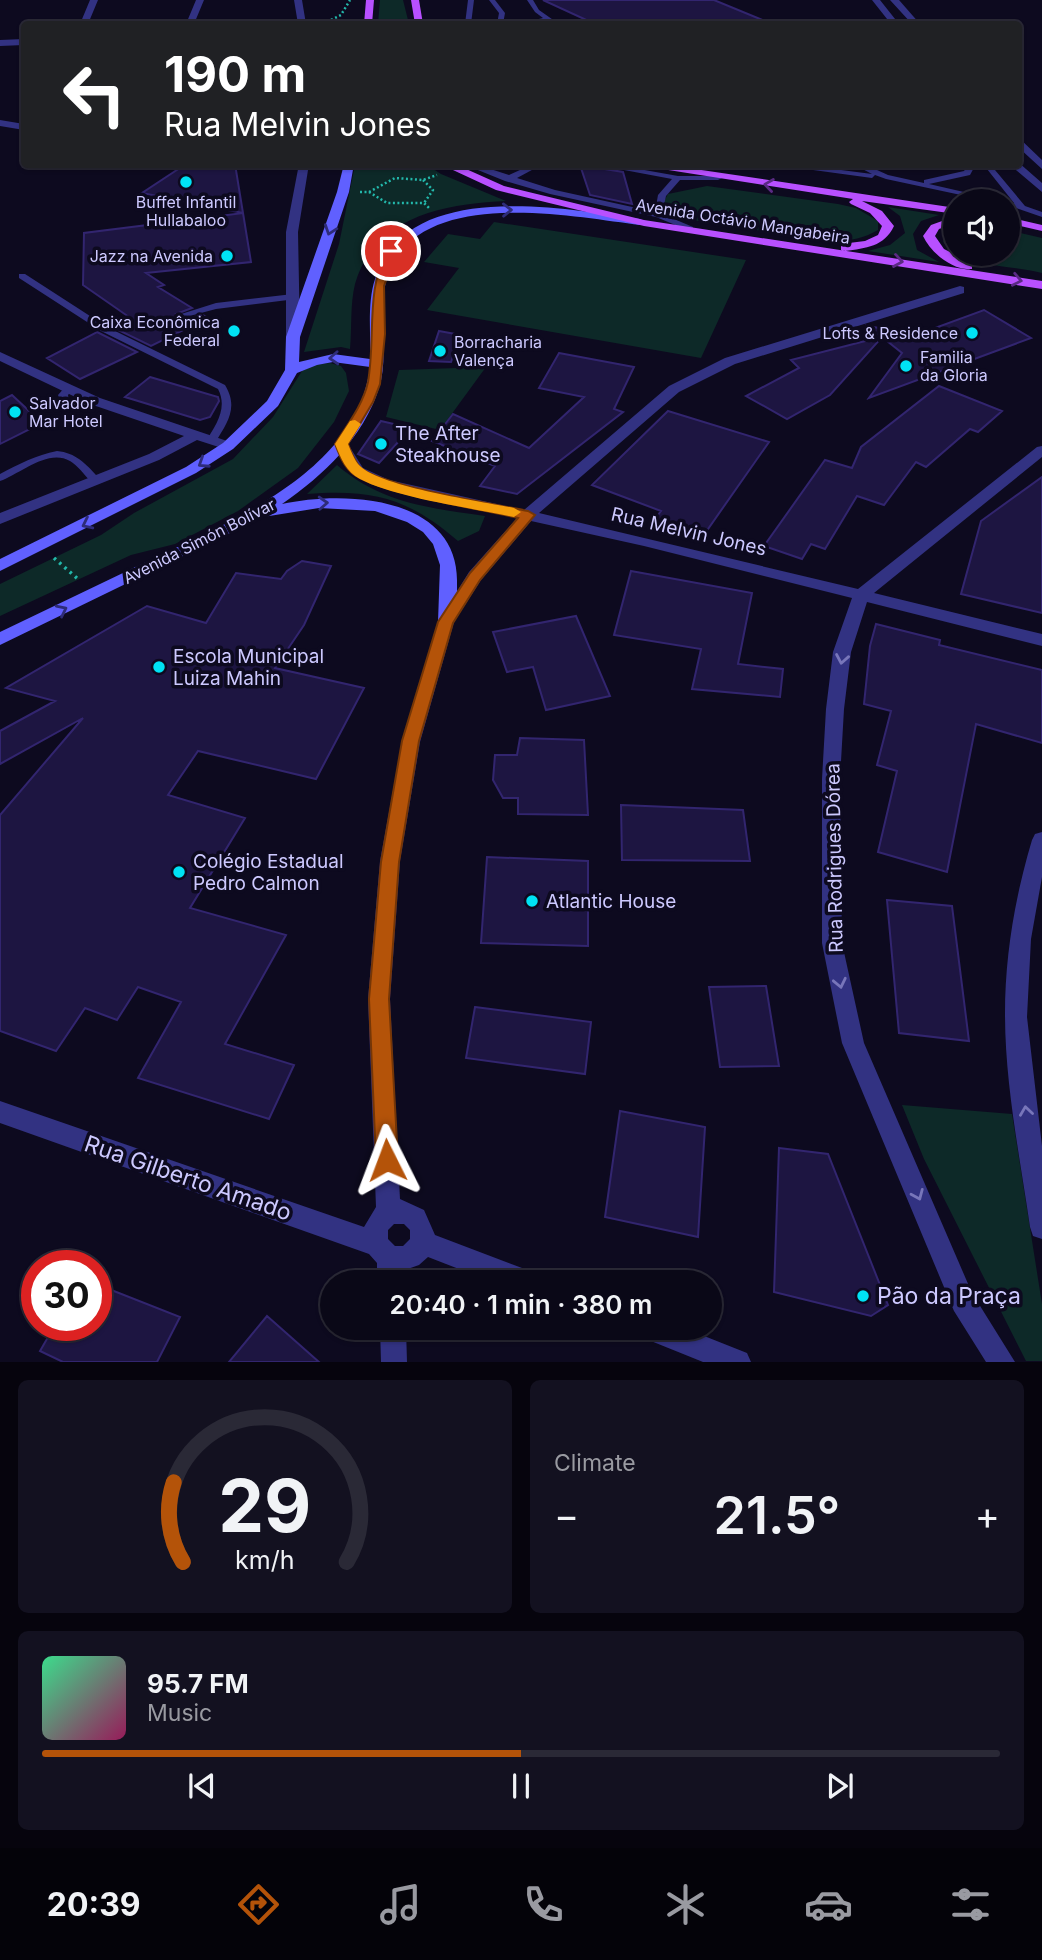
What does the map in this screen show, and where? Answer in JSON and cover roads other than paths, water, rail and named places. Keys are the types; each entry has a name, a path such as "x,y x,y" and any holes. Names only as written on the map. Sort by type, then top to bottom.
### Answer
{"main road":[{"path":"368,21 370,0"},
{"path":"415,0 418,21"},
{"name":"Avenida Octávio Mangabeira","path":"451,168 500,188 644,223 1042,285"},
{"name":"Avenida Octávio Mangabeira","path":"659,168 943,209"},
{"path":"807,247 868,244 883,237 888,226 883,216 873,208 821,192"},
{"path":"1020,223 1042,228"},
{"path":"943,224 935,227 929,236 933,246 943,255"},
{"path":"969,266 991,275"}],"street":[{"path":"85,21 94,0"},
{"path":"191,21 200,0"},
{"path":"298,0 302,21"},
{"path":"876,0 893,21"},
{"path":"894,0 913,21"},
{"path":"0,43 21,42"},
{"path":"0,123 21,126"},
{"path":"1022,144 1042,166"},
{"path":"0,566 148,494 228,446 273,403 292,370 292,232 300,168"},
{"path":"293,337 343,192 348,168"},
{"path":"1018,168 1042,189"},
{"name":"Avenida Simón Bolívar","path":"0,639 256,515 312,477 341,444 367,402 377,365 378,286 386,262 397,243 405,237 440,220 470,213 514,210 644,223"},
{"path":"446,622 475,576 528,515 674,389 704,372 804,337 960,290"},
{"path":"0,356 97,401 228,446"},
{"path":"292,370 329,357 356,359 377,365"},
{"path":"0,519 154,457 196,435"},
{"name":"Rua Melvin Jones","path":"341,444 352,466 372,480 400,488 528,515 862,594 1042,640"},
{"path":"862,594 1042,450"},
{"path":"256,515 320,503 389,509 410,517 427,528 441,542 448,559 446,622 411,741 390,862 379,999 389,1213"},
{"name":"Rua Rodrigues Dórea","path":"862,594 842,652 835,709 831,779 832,943 853,1043 963,1302 1002,1362"},
{"path":"1042,840 1029,880 1019,952 1017,1040 1042,1227"},
{"name":"Rua Gilberto Amado","path":"0,1112 385,1261"},
{"path":"400,1210 411,1213 419,1220 423,1230 422,1242 414,1253 402,1259 385,1261 376,1232 380,1222 389,1213 400,1210"},
{"path":"422,1242 495,1270"},
{"path":"393,1340 394,1362"},
{"path":"681,1340 738,1362"}],"lane":[{"path":"468,21 471,0"},
{"path":"492,0 502,13"},
{"path":"530,0 551,21"},
{"path":"501,21 505,1"},
{"path":"538,21 547,19"},
{"path":"477,168 586,200 658,215 690,229"},
{"path":"508,179 531,168"},
{"path":"621,168 678,177 718,178"},
{"path":"807,168 886,177 948,189"},
{"path":"865,168 886,177"},
{"path":"922,183 967,173 970,168"},
{"path":"989,168 1022,207 1042,215"},
{"path":"658,215 662,195 678,177"},
{"path":"22,276 104,329 222,387 227,394 228,412 211,441"},
{"path":"182,315 216,306 293,297"},
{"path":"0,478 48,456 59,454 74,459 94,479"}],"place":[{"name":"Buffet Infantil Hullabaloo","path":"186,182"},
{"name":"Jazz na Avenida","path":"227,256"},
{"name":"Caixa Econômica Federal","path":"234,331"},
{"name":"Lofts & Residence","path":"972,333"},
{"name":"Borracharia Valença","path":"440,351"},
{"name":"Familia da Gloria","path":"906,366"},
{"name":"Salvador Mar Hotel","path":"15,412"},
{"name":"The After Steakhouse","path":"381,444"},
{"name":"Escola Municipal Luiza Mahin","path":"159,667"},
{"name":"Colégio Estadual Pedro Calmon","path":"179,872"},
{"name":"Atlantic House","path":"532,901"},
{"name":"Pão da Praça","path":"863,1296"}]}
